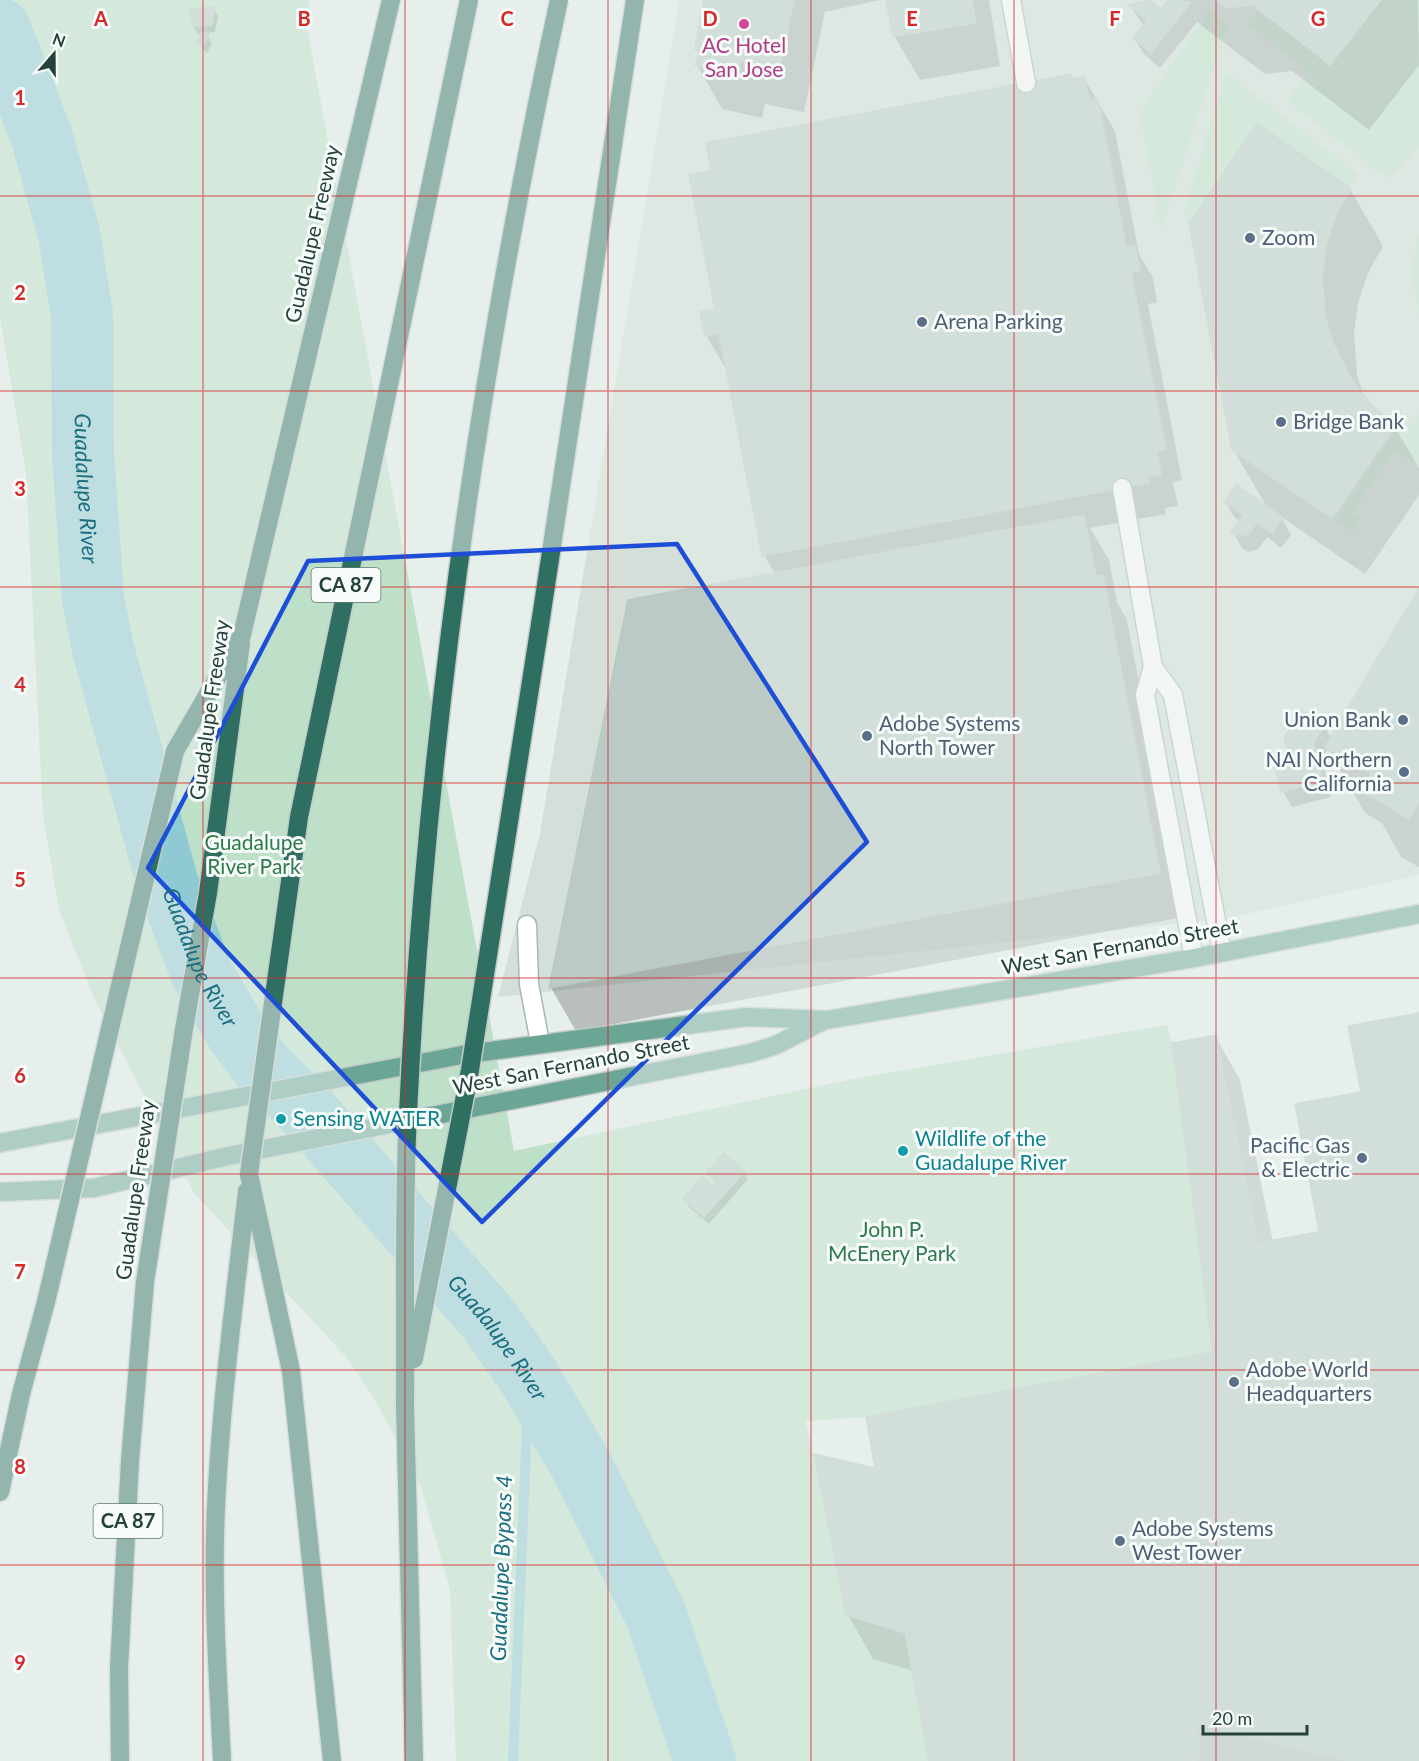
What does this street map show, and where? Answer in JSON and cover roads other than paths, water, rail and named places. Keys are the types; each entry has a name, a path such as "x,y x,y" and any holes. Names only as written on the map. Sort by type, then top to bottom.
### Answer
{"highway":[{"name":"Guadalupe Freeway","path":"120,1761 119,1668 130,1461 145,1282 182,1041 208,893 242,635 392,0"},
{"name":"CA 87","path":"222,1761 215,1619 216,1507 232,1319 249,1174 301,806 469,0"},
{"path":"414,1761 405,1405 408,1115 431,810 452,626 479,433 513,233 559,0"},
{"path":"405,1405 470,1070 635,0"},
{"path":"0,1492 21,1394 46,1302 175,751 242,635"},
{"path":"249,1174 291,1371 332,1761"}],"main road":[{"name":"West San Fernando Street","path":"0,1143 219,1100 540,1042 747,1017 827,1020 1194,958 1419,914"},
{"name":"West San Fernando Street","path":"0,1192 94,1188 228,1156 751,1053 776,1045 827,1020"}],"lane":[{"path":"1011,0 1026,83"},
{"path":"1122,488 1153,667 1173,695 1222,952"},
{"path":"1153,667 1144,695 1194,958"},
{"path":"1158,768 1186,763"},
{"path":"527,925 529,984 540,1042"}],"waterway":[{"name":"Guadalupe River","path":"0,29 42,138 69,234 82,315 83,454 93,598 103,649 168,885 202,974 237,1033 261,1065 308,1112 490,1321 529,1377 580,1463 656,1615 705,1761"},
{"name":"Guadalupe Bypass 4","path":"513,1761 529,1377"}],"place":[{"name":"AC Hotel San Jose","path":"744,24"},
{"name":"Zoom","path":"1250,238"},
{"name":"Arena Parking","path":"922,322"},
{"name":"Bridge Bank","path":"1281,422"},
{"name":"Union Bank","path":"1403,720"},
{"name":"Adobe Systems North Tower","path":"867,736"},
{"name":"NAI Northern California","path":"1404,772"},
{"name":"Sensing WATER","path":"281,1119"},
{"name":"Wildlife of the Guadalupe River","path":"903,1151"},
{"name":"Pacific Gas & Electric","path":"1362,1158"},
{"name":"Adobe World Headquarters","path":"1234,1382"},
{"name":"Adobe Systems West Tower","path":"1120,1541"}],"park label":[{"name":"Guadalupe River Park","path":"254,855"},
{"name":"John P. McEnery Park","path":"892,1242"}]}
